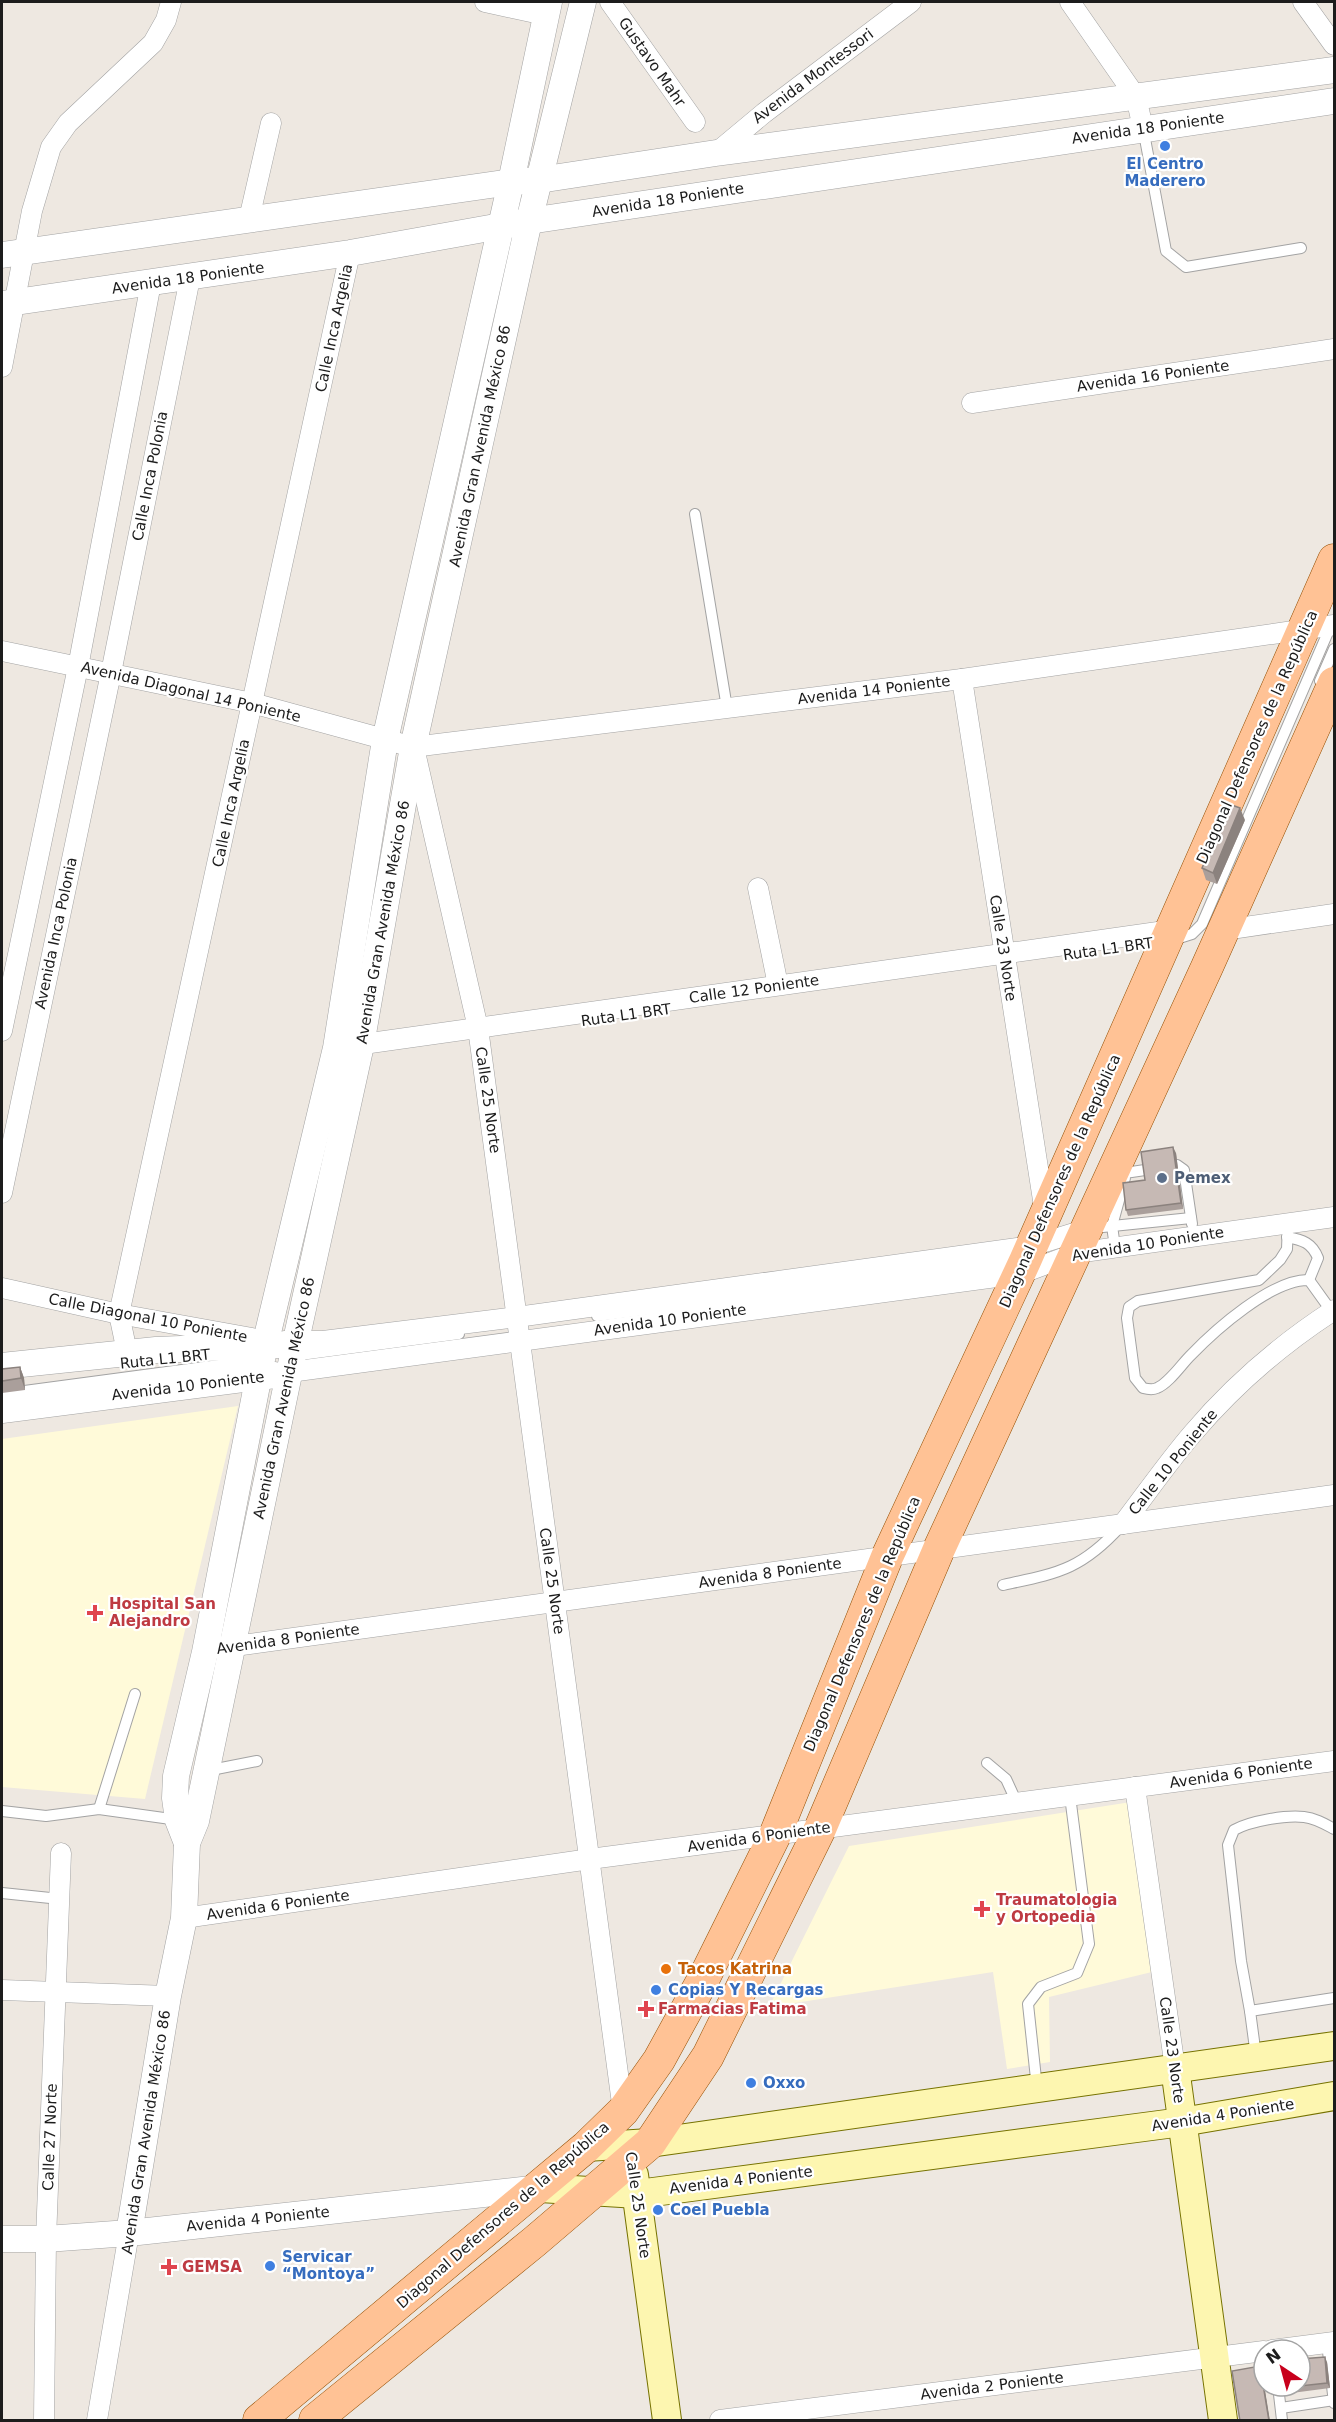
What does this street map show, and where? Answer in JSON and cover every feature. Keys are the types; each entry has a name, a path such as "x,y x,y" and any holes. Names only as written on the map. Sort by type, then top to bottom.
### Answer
{"main road":[{"name":"Diagonal Defensores de la República","path":"260,2421 540,2188 623,2111 659,2060 705,1976 774,1835 886,1557 1026,1260 1170,935 1326,624 1335,560"},
{"path":"315,2421 593,2192 637,2149 708,2056 820,1829 939,1549 1087,1235 1119,1174 1217,931 1325,688"},
{"path":"586,2146 637,2149 1037,2088 1335,2046"},
{"name":"Calle 23 Norte","path":"1174,2068 1220,2369 1223,2421"},
{"name":"Avenida 4 Poniente","path":"540,2188 638,2194 1182,2122 1335,2096"},
{"name":"Calle 25 Norte","path":"623,2111 637,2149 638,2194 667,2421"}],"street":[{"path":"2,367 13,253 32,211 51,147 68,123 153,43 166,20 171,2"},
{"path":"485,2 547,8"},
{"name":"Avenida Gran Avenida México 86","path":"187,1828 175,1798 176,1776 276,1353 352,1050 413,747 529,221 583,2"},
{"name":"Gustavo Mahr","path":"609,2 695,122"},
{"name":"Avenida Montessori","path":"716,153 764,113 911,2"},
{"path":"1070,2 1136,97 1143,128"},
{"path":"1303,2 1335,45"},
{"name":"Avenida Gran Avenida México 86","path":"352,1050 385,740 512,182 547,8"},
{"path":"13,253 539,180 716,153 1335,70"},
{"name":"Avenida 18 Poniente","path":"8,303 350,254 529,221 1335,100"},
{"path":"249,219 271,123"},
{"name":"Calle Inca Argelia","path":"127,1352 119,1314 350,254"},
{"name":"Calle Inca Polonia","path":"111,673 190,278"},
{"path":"2,1031 78,667 151,283"},
{"name":"Avenida 16 Poniente","path":"972,403 1335,349"},
{"name":"Avenida 14 Poniente","path":"413,747 962,679 1326,624"},
{"name":"Avenida Diagonal 14 Poniente","path":"2,651 252,703 413,747"},
{"name":"Avenida Inca Polonia","path":"2,1193 111,673"},
{"name":"Calle 23 Norte","path":"962,679 1045,1216"},
{"name":"Calle 25 Norte","path":"413,747 478,1032 623,2111"},
{"path":"758,888 778,986"},
{"path":"1217,931 1335,914"},
{"name":"Calle 12 Poniente","path":"352,1050 778,986 1170,935"},
{"name":"Avenida 10 Poniente","path":"2,1366 127,1352 276,1353 518,1327 1026,1260 1087,1235 1115,1247 1193,1227 1287,1230 1335,1217"},
{"name":"Avenida 10 Poniente","path":"2,1410 276,1353 323,1341 518,1327 1026,1260 1087,1235"},
{"name":"Calle Diagonal 10 Poniente","path":"2,1288 238,1337 276,1353"},
{"name":"Calle 10 Poniente","path":"1123,1524 1193,1432 1244,1380 1311,1325 1333,1311"},
{"name":"Avenida Gran Avenida México 86","path":"97,2421 168,1996 184,1918 187,1828 206,1771 232,1646 276,1353"},
{"name":"Avenida 8 Poniente","path":"206,1652 232,1646 1335,1495"},
{"name":"Avenida 6 Poniente","path":"184,1918 590,1859 1335,1761"},
{"name":"Calle 23 Norte","path":"1135,1787 1174,2068"},
{"name":"Calle 27 Norte","path":"44,2421 46,2240 61,1853"},
{"path":"2,1990 168,1996"},
{"name":"Avenida 4 Poniente","path":"2,2239 46,2240 129,2233 540,2188"},
{"path":"1312,2345 1331,2342"},
{"name":"Avenida 2 Poniente","path":"720,2421 1220,2369 1252,2356"}],"lane":[{"path":"1143,128 1166,251 1186,267 1301,248"},
{"path":"695,514 727,708"},
{"path":"1325,688 1335,649"},
{"path":"1217,931 1282,769"},
{"name":"Ruta L1 BRT","path":"478,1032 1004,958"},
{"path":"1087,1235 1089,1206 1195,966"},
{"path":"1087,1235 1193,1227 1184,1170 1177,1165"},
{"path":"1119,1174 1145,1170"},
{"path":"1287,1230 1287,1249 1280,1260 1259,1280 1138,1301 1129,1307 1126,1318 1135,1378 1143,1389 1156,1389 1167,1381 1214,1331 1237,1313 1284,1285 1297,1280 1309,1280"},
{"path":"1287,1230 1314,1249 1318,1258 1309,1280"},
{"path":"1087,1235 1115,1247"},
{"path":"1309,1280 1333,1311"},
{"name":"Ruta L1 BRT","path":"2,1376 276,1353"},
{"name":"Ruta L1 BRT","path":"2,1394 276,1353"},
{"path":"1003,1585 1053,1574 1072,1567 1105,1544 1123,1524"},
{"path":"99,1809 135,1694"},
{"path":"206,1771 257,1761"},
{"path":"987,1763 1006,1779 1017,1803"},
{"path":"1037,2088 1028,2004 1041,1987 1077,1973 1089,1944 1070,1796"},
{"path":"2,1811 46,1816 99,1809 187,1828"},
{"path":"1257,2057 1238,1938 1228,1845 1230,1836 1234,1830 1242,1826 1303,1817 1335,1829"},
{"path":"2,1893 60,1899"},
{"path":"1250,2011 1335,1998"},
{"path":"1281,2408 1334,2402 1331,2342"},
{"path":"1280,2398 1282,2421"}],"shaded area":[{"name":"Hospital San Alejandro","path":"238,1406 145,1799 2,1787 2,1439"},
{"name":"Traumatologia y Ortopedia","path":"1131,1802 1156,1971 1049,1997 1050,2062 1007,2069 993,1972 769,2007 849,1846"}],"building":[{"path":"1229,804 1240,808 1213,873 1202,868"},
{"name":"Pemex","path":"1173,1147 1181,1203 1126,1210 1123,1183 1145,1180 1141,1152"},
{"path":"20,1367 21,1378 2,1381 2,1369"},
{"path":"1325,2357 1327,2383 1312,2385 1312,2358"},
{"path":"1252,2367 1252,2398 1265,2398 1269,2421 1240,2421 1232,2371"}],"place":[{"name":"El Centro Maderero","path":"1165,146"},
{"name":"Pemex","path":"1162,1178"},
{"name":"Hospital San Alejandro","path":"95,1613"},
{"name":"Traumatologia y Ortopedia","path":"982,1909"},
{"name":"Tacos Katrina","path":"666,1969"},
{"name":"Copias Y Recargas","path":"656,1990"},
{"name":"Farmacias Fatima","path":"646,2009"},
{"name":"Oxxo","path":"751,2083"},
{"name":"Coel Puebla","path":"658,2210"},
{"name":"Servicar “Montoya”","path":"270,2266"},
{"name":"GEMSA","path":"169,2267"}]}
